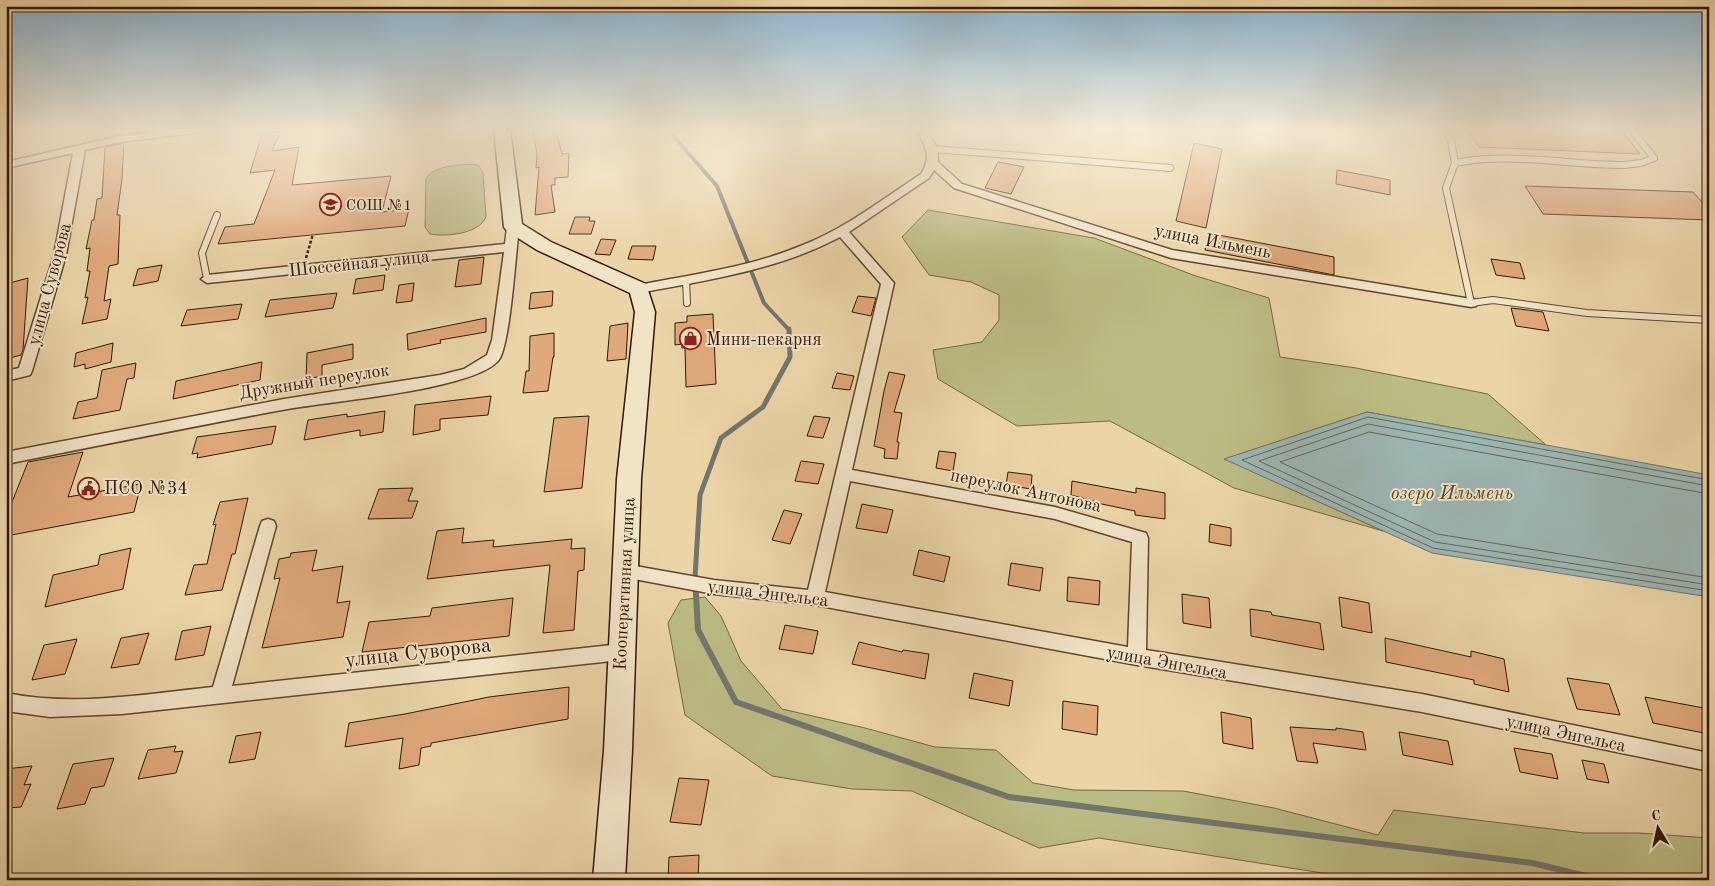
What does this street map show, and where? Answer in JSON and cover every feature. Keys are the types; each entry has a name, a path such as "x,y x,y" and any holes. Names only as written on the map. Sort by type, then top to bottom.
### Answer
{"street":[{"name":"улица Суворова","path":"6,376 25,370 60,255 76,171"},
{"path":"506,171 513,227 544,246 639,289 729,271 809,248 842,231 925,176 928,171"},
{"name":"улица Ильмень","path":"942,171 958,186 1171,254 1471,303"},
{"name":"Дружный переулок","path":"6,458 284,404 440,380 468,373 493,358 499,340 513,227"},
{"path":"815,598 888,284 842,231"},
{"name":"Шоссейная улица","path":"207,279 510,248"},
{"name":"Кооперативная улица","path":"609,880 618,750 629,479 645,312 639,289"},
{"name":"переулок Антонова","path":"843,474 1055,513 1140,538 1136,657"},
{"path":"220,695 268,526"},
{"name":"улица Энгельса","path":"624,571 714,587 815,598 1136,657 1422,703 1709,762"},
{"name":"улица Суворова","path":"6,702 28,708 52,709 220,695 621,652"}],"lane":[{"path":"1452,171 1446,188 1471,303 1493,300 1587,313 1709,320"},
{"path":"207,279 202,253 217,215"},
{"path":"686,280 687,303"}],"path":[{"path":"302,269 313,234"}],"green space":[{"path":"433,171 482,171 486,217 482,223 469,231 461,233 430,234 425,227 426,178"},
{"path":"928,210 1094,238 1196,276 1269,298 1280,357 1356,368 1488,394 1546,445 1367,412 1225,459 1383,531 1234,488 1110,421 1017,426 938,379 933,350 982,342 999,320 999,295 971,282 929,275 902,237"},
{"path":"705,597 721,616 741,661 782,709 865,728 935,747 996,750 1033,783 1074,790 1183,791 1274,808 1378,835 1394,810 1584,833 1639,833 1709,838 1709,880 1367,880 1099,838 1039,848 912,791 852,789 772,776 685,715 668,623 681,600"}],"water":[{"name":"озеро Ильмень","path":"1367,412 1709,475 1709,597 1432,553 1224,459"}],"building":[{"path":"104,171 122,171 117,215 120,215 118,264 109,266 104,301 111,299 107,319 82,324 88,297 85,298 90,271 87,271 90,248 86,249 92,220 94,220 97,199 102,198"},
{"path":"274,171 295,171 292,185 391,176 382,212 409,209 405,226 218,244 225,227 254,224"},
{"path":"539,171 568,171 568,177 555,178 555,185 551,185 555,212 535,215"},
{"path":"993,171 1022,171 1011,194 985,188"},
{"path":"1187,171 1217,171 1206,228 1176,221"},
{"path":"1337,171 1390,180 1390,195 1336,184"},
{"path":"1525,186 1693,192 1709,210 1709,220 1543,214"},
{"path":"575,217 590,217 589,221 595,221 591,234 569,234"},
{"path":"1208,233 1334,257 1334,275 1205,250"},
{"path":"601,239 616,240 610,255 595,254"},
{"path":"632,246 656,246 653,260 628,259"},
{"path":"484,257 481,284 455,287 459,260"},
{"path":"1491,259 1520,263 1525,279 1496,275"},
{"path":"162,265 158,281 133,286 138,269"},
{"path":"385,275 383,290 353,294 356,279"},
{"path":"28,278 23,350 21,355 6,359 6,284"},
{"path":"414,283 412,301 396,303 399,285"},
{"path":"553,291 552,306 529,309 531,293"},
{"path":"337,293 333,308 265,317 270,300"},
{"path":"858,296 876,298 871,316 852,312"},
{"path":"242,304 238,319 181,326 187,310"},
{"path":"1511,308 1543,312 1549,331 1516,326"},
{"path":"713,314 716,384 686,387 685,348 682,348 682,344 675,345 675,323 687,322 687,316"},
{"path":"486,318 486,332 440,340 441,343 408,350 407,334"},
{"path":"628,323 626,359 607,361 610,326"},
{"path":"554,333 554,357 548,391 523,393 526,371 529,371 530,336"},
{"path":"113,343 111,362 85,369 85,364 74,367 76,353"},
{"path":"353,344 353,359 322,365 322,376 306,379 307,353"},
{"path":"262,362 260,380 173,399 176,381"},
{"path":"136,363 134,378 127,379 120,410 73,419 78,402 97,398 102,370"},
{"path":"889,372 905,375 894,412 902,413 897,442 899,442 897,459 884,458 885,449 874,446"},
{"path":"837,373 854,376 850,390 832,388"},
{"path":"491,396 488,415 440,419 440,430 413,435 415,405"},
{"path":"385,411 383,432 360,436 360,430 304,440 308,420 347,414 347,417"},
{"path":"589,416 582,488 544,492 554,418"},
{"path":"814,416 830,418 823,438 807,436"},
{"path":"276,426 272,444 197,458 198,453 192,454 197,437"},
{"path":"939,451 956,453 953,471 936,468"},
{"path":"83,452 68,497 141,484 134,512 6,536 6,517 28,462"},
{"path":"801,461 824,464 818,484 795,481"},
{"path":"1008,472 1032,475 1031,489 1006,485"},
{"path":"1072,481 1136,493 1136,488 1165,493 1165,519 1135,515 1135,511 1071,495"},
{"path":"413,488 408,501 418,501 412,518 368,519 379,489"},
{"path":"248,498 235,554 232,554 222,590 185,595 194,565 207,564 216,524 213,525 220,502"},
{"path":"862,504 893,510 887,533 856,528"},
{"path":"784,510 802,514 790,544 772,540"},
{"path":"1210,524 1231,528 1231,546 1209,542"},
{"path":"464,528 462,543 494,540 493,547 572,539 571,549 585,548 584,570 578,571 574,630 543,633 550,565 427,579 437,531"},
{"path":"131,548 123,589 45,607 53,575 98,565 100,555"},
{"path":"317,550 312,571 343,566 337,603 350,601 343,637 262,648 280,578 274,579 279,559 290,557 291,553"},
{"path":"919,550 950,557 944,582 913,575"},
{"path":"1011,563 1043,568 1040,591 1008,585"},
{"path":"1068,577 1100,581 1099,605 1067,601"},
{"path":"1182,594 1209,598 1211,628 1183,623"},
{"path":"1339,597 1369,603 1372,633 1342,627"},
{"path":"513,598 509,636 362,652 369,622 430,616 432,608"},
{"path":"1250,609 1271,612 1272,615 1320,623 1324,650 1251,636"},
{"path":"785,625 818,631 813,654 779,649"},
{"path":"211,626 204,655 175,660 182,631"},
{"path":"149,633 139,664 111,668 121,638"},
{"path":"1385,638 1471,657 1471,651 1504,659 1509,692 1474,684 1474,680 1386,662"},
{"path":"77,639 65,674 32,680 44,645"},
{"path":"859,642 902,652 903,650 929,654 925,679 852,664"},
{"path":"974,673 1013,681 1009,706 969,698"},
{"path":"1567,678 1609,684 1620,715 1577,709"},
{"path":"569,687 568,719 431,743 431,746 421,748 419,765 399,769 403,738 345,747 349,723 489,697"},
{"path":"1645,697 1709,709 1709,734 1653,723"},
{"path":"1063,701 1098,706 1097,735 1062,729"},
{"path":"1221,712 1251,718 1253,749 1223,743"},
{"path":"1290,727 1336,730 1336,728 1363,732 1366,750 1313,743 1318,763 1297,761"},
{"path":"261,732 255,759 229,763 236,736"},
{"path":"1399,732 1448,741 1453,765 1403,755"},
{"path":"176,746 174,752 183,751 176,773 138,779 148,750"},
{"path":"1514,748 1552,754 1558,779 1520,772"},
{"path":"114,758 104,786 91,788 85,804 57,809 73,764"},
{"path":"1582,760 1604,764 1609,783 1587,779"},
{"path":"32,766 24,785 31,784 21,807 6,808 6,769"},
{"path":"679,778 709,780 701,825 670,822"},
{"path":"699,855 698,880 668,880 669,857"}],"waterway":[{"path":"704,171 717,186 764,303 789,330"},
{"path":"695,578 700,495 721,438 763,407 790,357 789,329"},
{"path":"695,578 698,630 736,702 1009,797 1532,863 1603,880"}],"place":[{"name":"СОШ №1","path":"330,205"},
{"name":"Мини-пекарня","path":"690,339"},
{"name":"ПСО №34","path":"88,488"}]}
